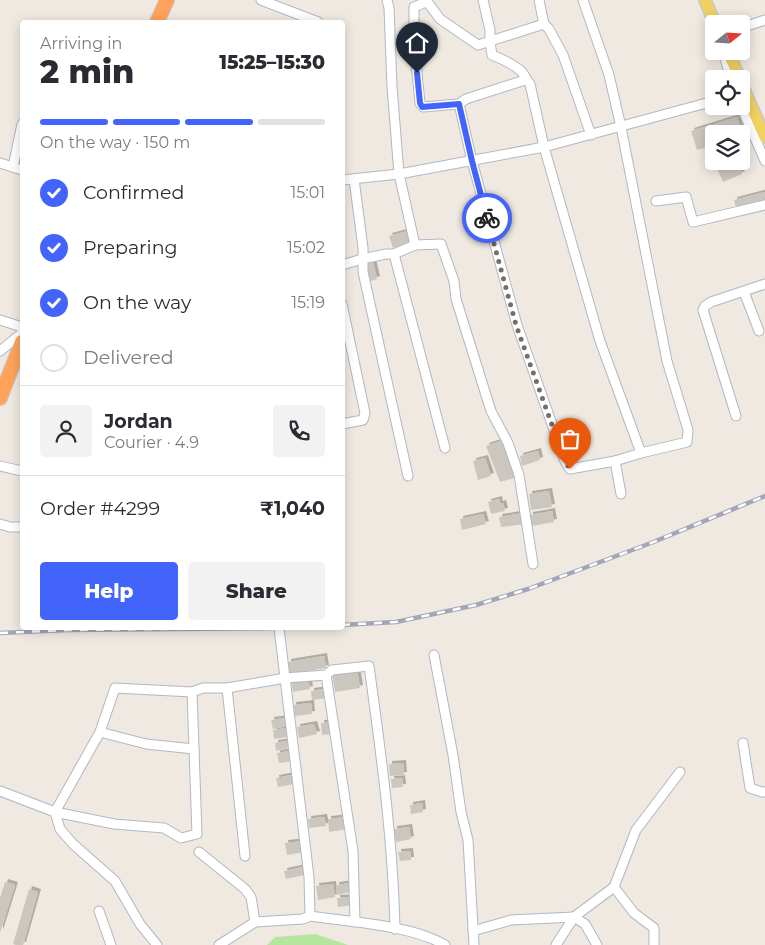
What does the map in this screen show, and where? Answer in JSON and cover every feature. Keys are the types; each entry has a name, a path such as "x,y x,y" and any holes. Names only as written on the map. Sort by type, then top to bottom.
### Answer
{"highway":[{"path":"158,20 167,0"},
{"path":"169,20 177,0"},
{"path":"0,398 20,347"}],"main road":[{"path":"705,0 711,15"},
{"path":"750,103 765,137"}],"street":[{"path":"387,0 399,174 415,245"},
{"path":"482,0 490,30 492,54 509,62 523,73 525,80 530,84 544,147 600,341 641,452"},
{"path":"539,0 544,24 549,29 563,55 592,135"},
{"path":"459,104 472,161 516,325 565,461 570,469 615,461 641,452 687,442 688,430 667,360 622,126 609,74 583,0"},
{"path":"266,1 313,20"},
{"path":"525,80 466,99 459,104 422,107 414,42 414,7 426,1 440,19 478,45 544,24"},
{"path":"750,25 765,20"},
{"path":"345,180 399,174 544,147 705,103"},
{"path":"745,115 765,161"},
{"path":"13,167 20,134"},
{"path":"0,163 20,169"},
{"path":"354,179 363,248 363,272 408,476"},
{"path":"656,201 686,198 693,222 765,205"},
{"path":"345,264 386,254 394,254 415,245 441,244 454,281 456,298 491,411 508,444 520,475 533,564"},
{"path":"394,254 445,448"},
{"path":"736,416 703,310 711,302 765,284"},
{"path":"744,292 758,331"},
{"path":"345,318 365,413 363,420 345,423"},
{"path":"0,320 20,326"},
{"path":"0,351 20,335"},
{"path":"615,461 621,494"},
{"path":"0,466 20,471"},
{"path":"0,524 20,527"},
{"path":"279,630 309,877 310,916"},
{"path":"434,655 453,755 461,812 468,840 474,945"},
{"path":"156,945 140,924 115,881 73,844 60,829 55,812 100,732 115,688 192,692 203,688 227,688 285,678 326,674 332,670 369,666 385,777 394,871 395,929"},
{"path":"326,674 353,851 355,922"},
{"path":"227,688 245,856"},
{"path":"0,791 55,812 114,824 164,828 181,838 197,834 192,692"},
{"path":"100,732 146,744 194,749"},
{"path":"743,743 750,788 765,792"},
{"path":"556,945 574,916 614,887 636,830 680,772"},
{"path":"199,852 245,889 251,898 256,922"},
{"path":"614,887 634,913 654,928 654,945"},
{"path":"99,911 111,945"},
{"path":"220,945 256,922 303,919 310,916 395,929 431,937 445,945"},
{"path":"473,931 511,920 574,916 586,924 597,945"}],"green space":[{"path":"315,934 348,945 267,945 275,937"}],"building":[{"path":"737,117 739,125 711,125"},
{"path":"705,127 705,148 697,150 691,131"},
{"path":"718,170 740,170 742,174 723,182"},
{"path":"765,192 765,200 736,208 734,200"},
{"path":"408,231 412,243 393,248 389,236"},
{"path":"373,262 377,279 368,282 363,264"},
{"path":"504,440 518,477 500,482 486,446"},
{"path":"538,451 540,460 522,466 520,456"},
{"path":"485,458 491,476 478,480 473,461"},
{"path":"549,491 552,507 531,510 529,494"},
{"path":"499,499 500,504 503,503 505,511 491,514 488,502"},
{"path":"552,511 554,522 532,526 530,515"},
{"path":"523,513 525,524 501,527 499,517"},
{"path":"483,514 486,524 462,530 460,519"},
{"path":"324,656 326,668 290,674 288,662"},
{"path":"357,670 360,688 335,692 332,674"},
{"path":"308,678 310,689 293,692 291,681"},
{"path":"325,689 327,698 312,700 311,691"},
{"path":"311,703 312,714 294,716 293,705"},
{"path":"285,718 287,726 273,729 271,720"},
{"path":"332,722 333,734 322,735 321,723"},
{"path":"314,724 317,734 299,738 297,727"},
{"path":"286,728 288,737 274,739 273,730"},
{"path":"288,741 289,748 276,751 275,743"},
{"path":"290,751 292,761 279,763 277,753"},
{"path":"403,763 404,775 390,776 389,764"},
{"path":"292,775 294,784 278,787 276,778"},
{"path":"402,778 403,787 392,788 391,779"},
{"path":"422,803 423,812 411,814 410,805"},
{"path":"324,817 326,826 309,828 308,819"},
{"path":"346,817 348,829 329,832 328,819"},
{"path":"409,827 411,839 396,842 394,829"},
{"path":"304,841 305,852 287,855 285,843"},
{"path":"410,851 411,860 400,861 398,852"},
{"path":"303,867 305,875 286,879 284,871"},
{"path":"5,882 15,885 0,933 0,898"},
{"path":"351,883 351,892 337,895 336,885"},
{"path":"333,884 335,897 318,900 316,886"},
{"path":"29,889 38,892 23,945 16,945 13,944"},
{"path":"352,897 353,905 338,907 337,898"}],"railway":[{"path":"345,625 396,622 476,605 528,589 651,543 765,496"},
{"path":"0,633 68,630"}],"way so far":[{"path":"487,218 516,325 565,461 570,469"}],"route":[{"path":"417,73 422,107 459,104 487,218"}]}
